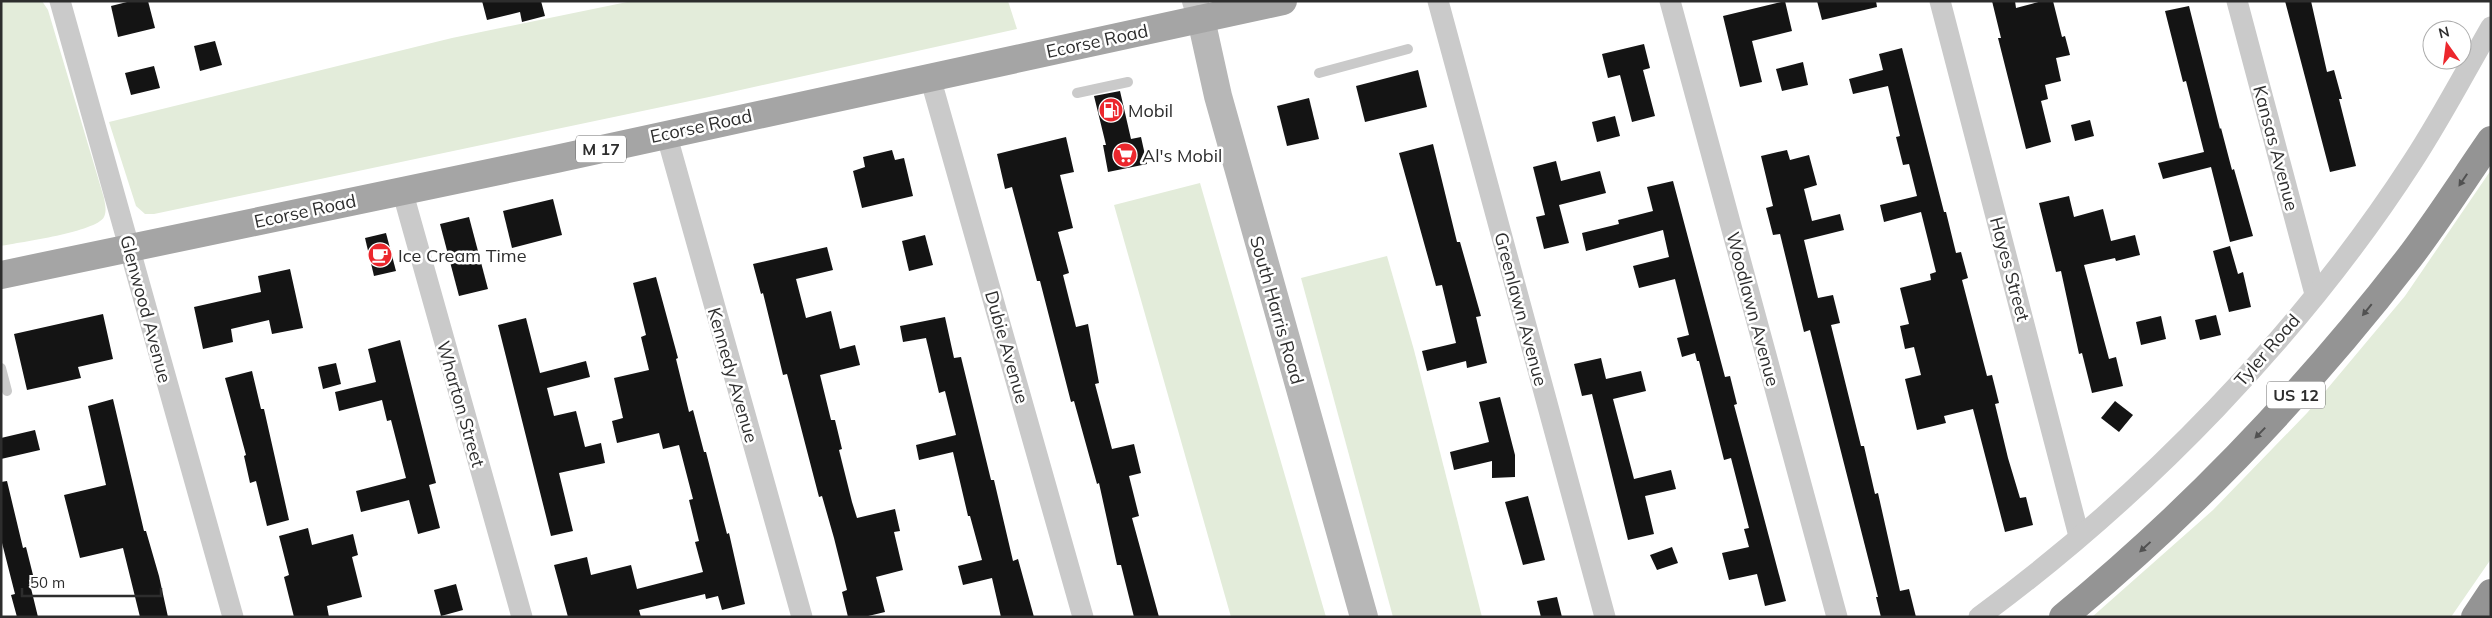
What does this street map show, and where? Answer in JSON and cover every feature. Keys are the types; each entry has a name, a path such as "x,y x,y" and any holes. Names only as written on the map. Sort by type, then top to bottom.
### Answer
{"highway":[{"name":"US 12","path":"2063,617 2124,567 2208,487 2309,382 2410,257 2491,140"},
{"path":"2475,617 2491,593"}],"main road":[{"name":"Ecorse Road","path":"1,275 556,159 666,133 930,77 1198,10 1283,1"},
{"name":"South Harris Road","path":"1198,10 1220,106 1364,617"}],"street":[{"name":"Glenwood Avenue","path":"60,1 233,617"},
{"name":"Greenlawn Avenue","path":"1438,1 1605,617"},
{"name":"Woodlawn Avenue","path":"1670,1 1837,617"},
{"name":"Hayes Street","path":"1940,1 2079,536"},
{"name":"Kansas Avenue","path":"2237,1 2315,294"},
{"name":"Tyler Road","path":"1979,617 2022,585 2169,457 2250,371 2315,294 2413,161 2491,27"},
{"name":"Dubie Avenue","path":"930,77 1083,617"},
{"name":"Kennedy Avenue","path":"666,133 802,617"},
{"name":"Wharton Street","path":"402,190 522,617"}],"lane":[{"path":"1319,73 1408,48"},
{"path":"1077,93 1128,82"},
{"path":"1,368 7,391"}],"green space":[{"path":"1,1 42,1 48,10 106,210 104,217 98,222 73,232 1,246"},
{"path":"632,1 1008,1 1017,29 709,97 154,214 145,214 136,206 109,122 452,38"},
{"path":"2491,170 2491,559 2451,617 2092,617 2213,510 2307,413 2405,296"},
{"path":"1200,183 1326,617 1231,617 1114,205"},
{"path":"1387,256 1414,350 1482,617 1393,617 1301,278"}],"building":[{"path":"131,1 148,1 155,28 118,37 111,6"},
{"path":"482,1 541,1 545,16 522,22 520,12 487,20"},
{"path":"1785,1 1792,31 1752,41 1762,82 1740,87 1723,16"},
{"path":"1817,1 1876,1 1877,7 1822,20"},
{"path":"1992,1 2015,1 2016,8 2042,1 2053,1 2062,37 2065,36 2070,55 2056,58 2061,81 2045,85 2048,99 2041,101 2051,142 2026,149 1998,38 2001,38"},
{"path":"2285,1 2311,1 2327,72 2334,70 2342,99 2339,99 2356,166 2330,172"},
{"path":"2189,6 2220,129 2232,170 2234,169 2253,236 2230,242 2211,167 2163,179 2158,163 2204,152 2186,81 2183,82 2165,11"},
{"path":"215,41 222,65 200,71 194,46"},
{"path":"1644,44 1650,68 1643,70 1655,116 1632,122 1620,75 1608,78 1602,54"},
{"path":"1902,48 1944,212 1946,212 1956,253 1961,252 1968,278 1962,280 1987,376 1992,375 1999,403 1995,404 2008,458 2020,498 2026,497 2033,525 2005,532 1973,409 1944,416 1946,423 1917,430 1905,379 1921,375 1914,347 1905,349 1900,326 1909,324 1900,288 1931,280 1930,274 1936,272 1921,212 1884,222 1880,205 1917,196 1909,164 1903,165 1896,137 1900,136 1888,86 1853,94 1849,79 1883,70 1879,54"},
{"path":"1803,62 1808,85 1782,91 1776,69"},
{"path":"154,66 160,88 131,95 125,73"},
{"path":"1418,70 1427,107 1365,122 1356,86"},
{"path":"1120,91 1131,139 1141,137 1147,164 1108,172 1103,145 1106,145 1094,96"},
{"path":"1309,98 1319,139 1287,146 1277,106"},
{"path":"1615,116 1620,136 1597,142 1592,122"},
{"path":"2090,120 2094,136 2075,141 2071,125"},
{"path":"1066,137 1074,172 1060,175 1073,228 1058,232 1069,273 1063,275 1076,327 1088,324 1099,383 1095,384 1112,449 1134,444 1141,473 1129,476 1139,516 1132,518 1159,617 1134,617 1121,565 1117,565 1099,483 1097,484 1074,401 1071,402 1040,281 1037,281 1012,187 1005,189 997,154"},
{"path":"1433,144 1457,242 1460,242 1481,316 1476,317 1487,363 1467,368 1466,361 1427,371 1422,351 1456,343 1442,285 1436,286 1399,153"},
{"path":"892,150 895,160 904,158 913,196 862,208 853,171 865,167 863,157"},
{"path":"1787,150 1790,160 1809,155 1817,185 1804,189 1812,221 1840,214 1844,230 1804,240 1818,298 1833,295 1840,323 1831,325 1861,446 1864,446 1875,494 1878,493 1900,591 1909,589 1916,617 1881,617 1876,597 1878,597 1810,330 1804,332 1780,234 1773,235 1766,208 1773,206 1761,156"},
{"path":"1556,161 1561,181 1600,171 1606,193 1559,205 1569,243 1544,249 1536,217 1545,215 1533,167"},
{"path":"1673,181 1725,377 1730,376 1737,404 1734,405 1786,601 1765,606 1757,574 1729,580 1722,553 1749,547 1744,529 1749,528 1731,458 1724,460 1699,361 1697,361 1695,353 1682,357 1677,338 1689,335 1675,279 1639,288 1633,266 1669,257 1663,230 1586,251 1582,233 1619,224 1618,220 1653,211 1647,187"},
{"path":"2069,196 2074,217 2103,209 2111,241 2135,235 2140,255 2116,261 2115,258 2084,265 2109,359 2116,357 2123,386 2092,393 2082,353 2079,354 2061,271 2056,272 2039,203"},
{"path":"553,199 562,235 512,248 503,211"},
{"path":"469,217 488,289 459,296 440,224"},
{"name":"Ice Cream Time","path":"386,233 396,271 374,276 365,238"},
{"path":"925,235 933,265 909,271 902,241"},
{"path":"2230,246 2238,274 2243,272 2251,307 2229,312 2213,251"},
{"path":"827,247 833,270 796,279 806,318 831,311 840,349 855,345 860,365 820,375 831,420 835,420 842,449 839,450 852,502 857,518 895,509 900,531 894,532 903,570 876,577 885,612 864,617 848,617 842,592 847,590 834,538 822,496 819,497 787,374 783,375 763,293 761,294 753,264"},
{"path":"290,269 303,328 272,334 269,320 231,329 233,342 203,349 194,307 261,292 258,276"},
{"path":"656,277 678,358 676,359 689,412 693,410 704,452 706,452 727,534 729,533 745,604 722,610 718,596 706,599 705,594 639,610 641,617 568,617 554,565 587,557 591,575 631,565 637,589 703,572 695,542 699,541 689,500 693,499 679,445 663,449 659,433 617,443 612,421 623,418 614,378 649,370 641,337 646,335 633,283"},
{"path":"103,314 113,359 78,367 81,378 27,390 14,334"},
{"path":"2216,315 2221,335 2200,340 2195,320"},
{"path":"2161,316 2166,339 2141,345 2136,322"},
{"path":"945,317 954,358 961,357 991,480 994,480 1013,561 1018,559 1034,617 1001,617 992,578 963,585 958,566 982,560 970,516 968,516 953,452 919,460 916,445 956,435 945,391 939,393 926,338 903,342 900,326"},
{"path":"526,318 540,373 586,361 590,377 547,388 554,416 576,411 585,447 601,443 605,463 559,473 573,531 551,536 498,325"},
{"path":"400,340 436,483 429,485 440,528 418,534 409,500 361,512 356,491 406,478 391,420 387,421 382,400 339,411 335,392 376,382 368,349"},
{"path":"1601,358 1606,379 1641,371 1646,391 1613,399 1634,479 1671,470 1676,489 1645,496 1654,534 1628,540 1592,394 1582,396 1574,364"},
{"path":"336,363 341,384 323,389 318,367"},
{"path":"252,371 261,409 264,409 289,520 267,526 256,481 250,483 244,456 246,455 225,378"},
{"path":"1500,397 1515,455 1515,477 1492,478 1492,461 1454,470 1450,452 1489,442 1479,402"},
{"path":"113,399 144,531 146,531 159,576 168,617 140,617 123,548 80,558 64,495 106,485 88,406"},
{"path":"2115,401 2133,415 2119,432 2101,418"},
{"path":"35,430 40,450 1,459 1,438"},
{"path":"7,481 23,548 26,547 34,579 29,580 38,617 17,617 11,595 15,594 1,539 1,482"},
{"path":"1528,496 1545,560 1523,565 1505,502"},
{"path":"308,528 312,545 353,534 358,555 352,557 362,597 327,606 329,617 294,617 284,577 289,575 279,536"},
{"path":"1672,547 1678,563 1657,570 1650,555"},
{"path":"456,584 463,610 441,616 434,590"},
{"path":"1557,597 1562,617 1541,617 1537,601"}],"place":[{"name":"Mobil","path":"1111,110"},
{"name":"Al's Mobil","path":"1125,155"},
{"name":"Ice Cream Time","path":"380,255"}]}
